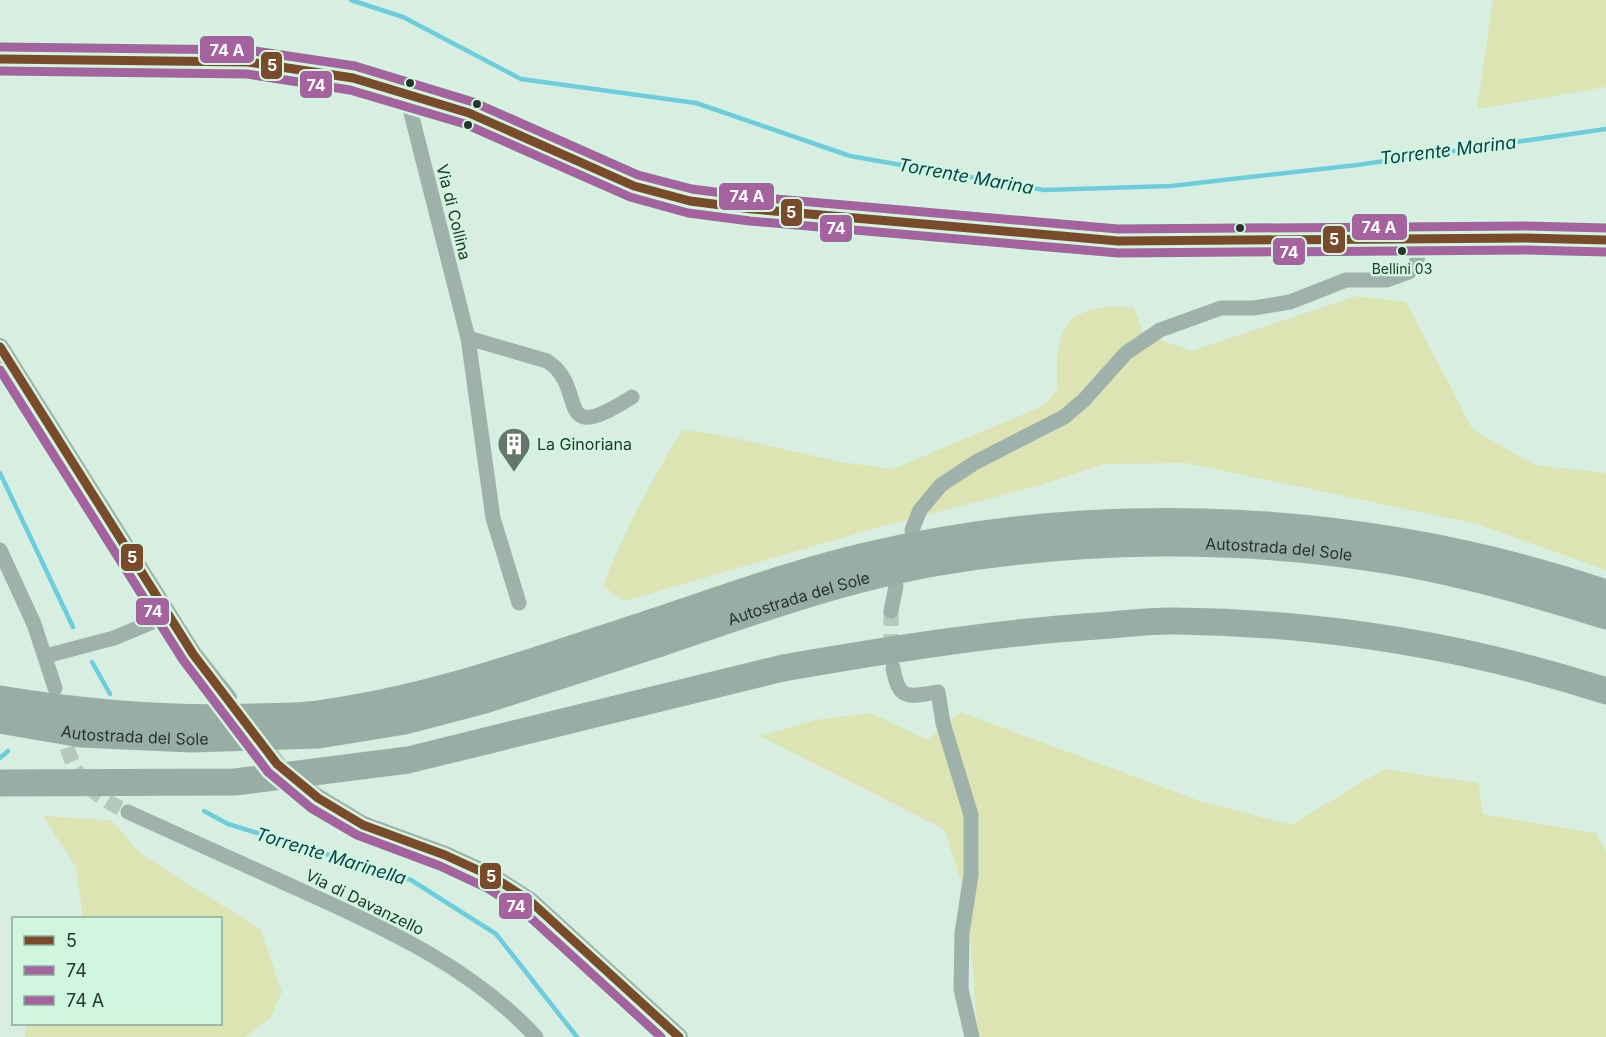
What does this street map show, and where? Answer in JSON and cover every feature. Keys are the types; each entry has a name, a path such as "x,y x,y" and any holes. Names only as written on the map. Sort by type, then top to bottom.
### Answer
{"highway":[{"name":"Autostrada del Sole","path":"0,720 81,734 180,739 318,735 405,721 485,700 654,633 869,555 975,536 1100,524 1270,524 1383,539 1459,553 1606,593"},
{"name":"Autostrada del Sole","path":"0,699 78,712 190,719 315,714 399,700 866,578 975,557 1102,546 1259,546 1383,559 1455,573 1606,616"},
{"path":"0,783 235,782 408,760 783,668 1005,633 1176,621 1270,624 1368,635 1463,651 1548,672 1606,691"}],"main road":[{"path":"0,59 248,62 343,76 469,113 634,186 690,201 1118,241 1606,240"}],"street":[{"name":"Via di Collina","path":"414,95 410,109 468,338 493,518 519,603"},
{"path":"912,530 920,510 941,485 976,462 1064,417 1084,400 1125,353 1160,330 1221,308 1272,306 1319,292 1346,280 1386,280 1399,277 1416,265 1422,239"},
{"path":"468,338 547,361 557,367 575,412 582,418 592,418 609,412 632,397"},
{"path":"0,347 193,654 228,698"},
{"path":"0,550 34,624 55,688"},
{"path":"891,611 896,586"},
{"path":"46,656 114,638 169,615"},
{"path":"893,668 897,688 903,694 911,697 938,692 942,723 971,815 971,875 962,933 961,989 972,1037"},
{"path":"318,798 363,825 445,855 493,877 529,900 679,1037"},
{"name":"Via di Davanzello","path":"128,812 358,917 440,959 516,1015 536,1037"}],"green space":[{"path":"1493,0 1606,0 1606,87 1477,109"},
{"path":"1357,296 1406,302 1473,430 1535,465 1606,473 1606,570 1477,524 1186,463 1104,464 1037,486 876,528 624,601 603,586 639,506 682,430 721,435 841,462 893,469 1043,406 1058,390 1058,350 1062,335 1069,323 1080,314 1094,309 1112,307 1134,308 1144,334 1192,351"},
{"path":"960,712 1200,801 1291,825 1384,769 1478,783 1483,814 1596,833 1606,851 1606,1037 974,1037 977,1029 968,903 944,829 760,736 815,720 871,713 928,740"},
{"path":"43,816 111,820 141,854 261,930 282,992 270,1018 245,1037 25,1037 26,1025 222,1025 222,917 83,917 76,867"}],"waterway":[{"name":"Torrente Marina","path":"351,0 403,17 521,79 696,103 850,156 1044,190 1171,186 1357,165 1606,129"},
{"name":"Torrente Marinella","path":"0,473 73,627"},
{"name":"Torrente Marinella","path":"92,662 110,694"},
{"path":"0,758 8,751"},
{"name":"Torrente Marinella","path":"204,811 228,824 411,880 496,934 577,1037"}],"tunnel":[{"path":"891,611 891,656"},
{"path":"62,725 70,755 82,778 100,796 128,812"},
{"path":"253,731 277,764 318,798"}],"transit line":[{"path":"0,47 248,50 355,66 473,102 638,175 692,189 753,197 1118,229 1525,226 1606,228"},
{"name":"5","path":"0,59 248,62 353,78 469,113 634,186 690,201 752,209 1118,241 1525,238 1606,240"},
{"name":"74","path":"0,71 247,74 350,90 465,124 630,197 688,213 750,221 1118,253 1525,250 1606,252"},
{"name":"5","path":"0,347 193,654 277,764 318,798 363,825 445,855 493,877 529,900 679,1037"},
{"name":"74","path":"0,370 183,660 268,772 311,808 357,835 440,866 487,888 522,910 661,1037"}],"place":[{"name":"Bellini 03","path":"1402,251"},
{"name":"La Ginoriana","path":"514,473"}]}
